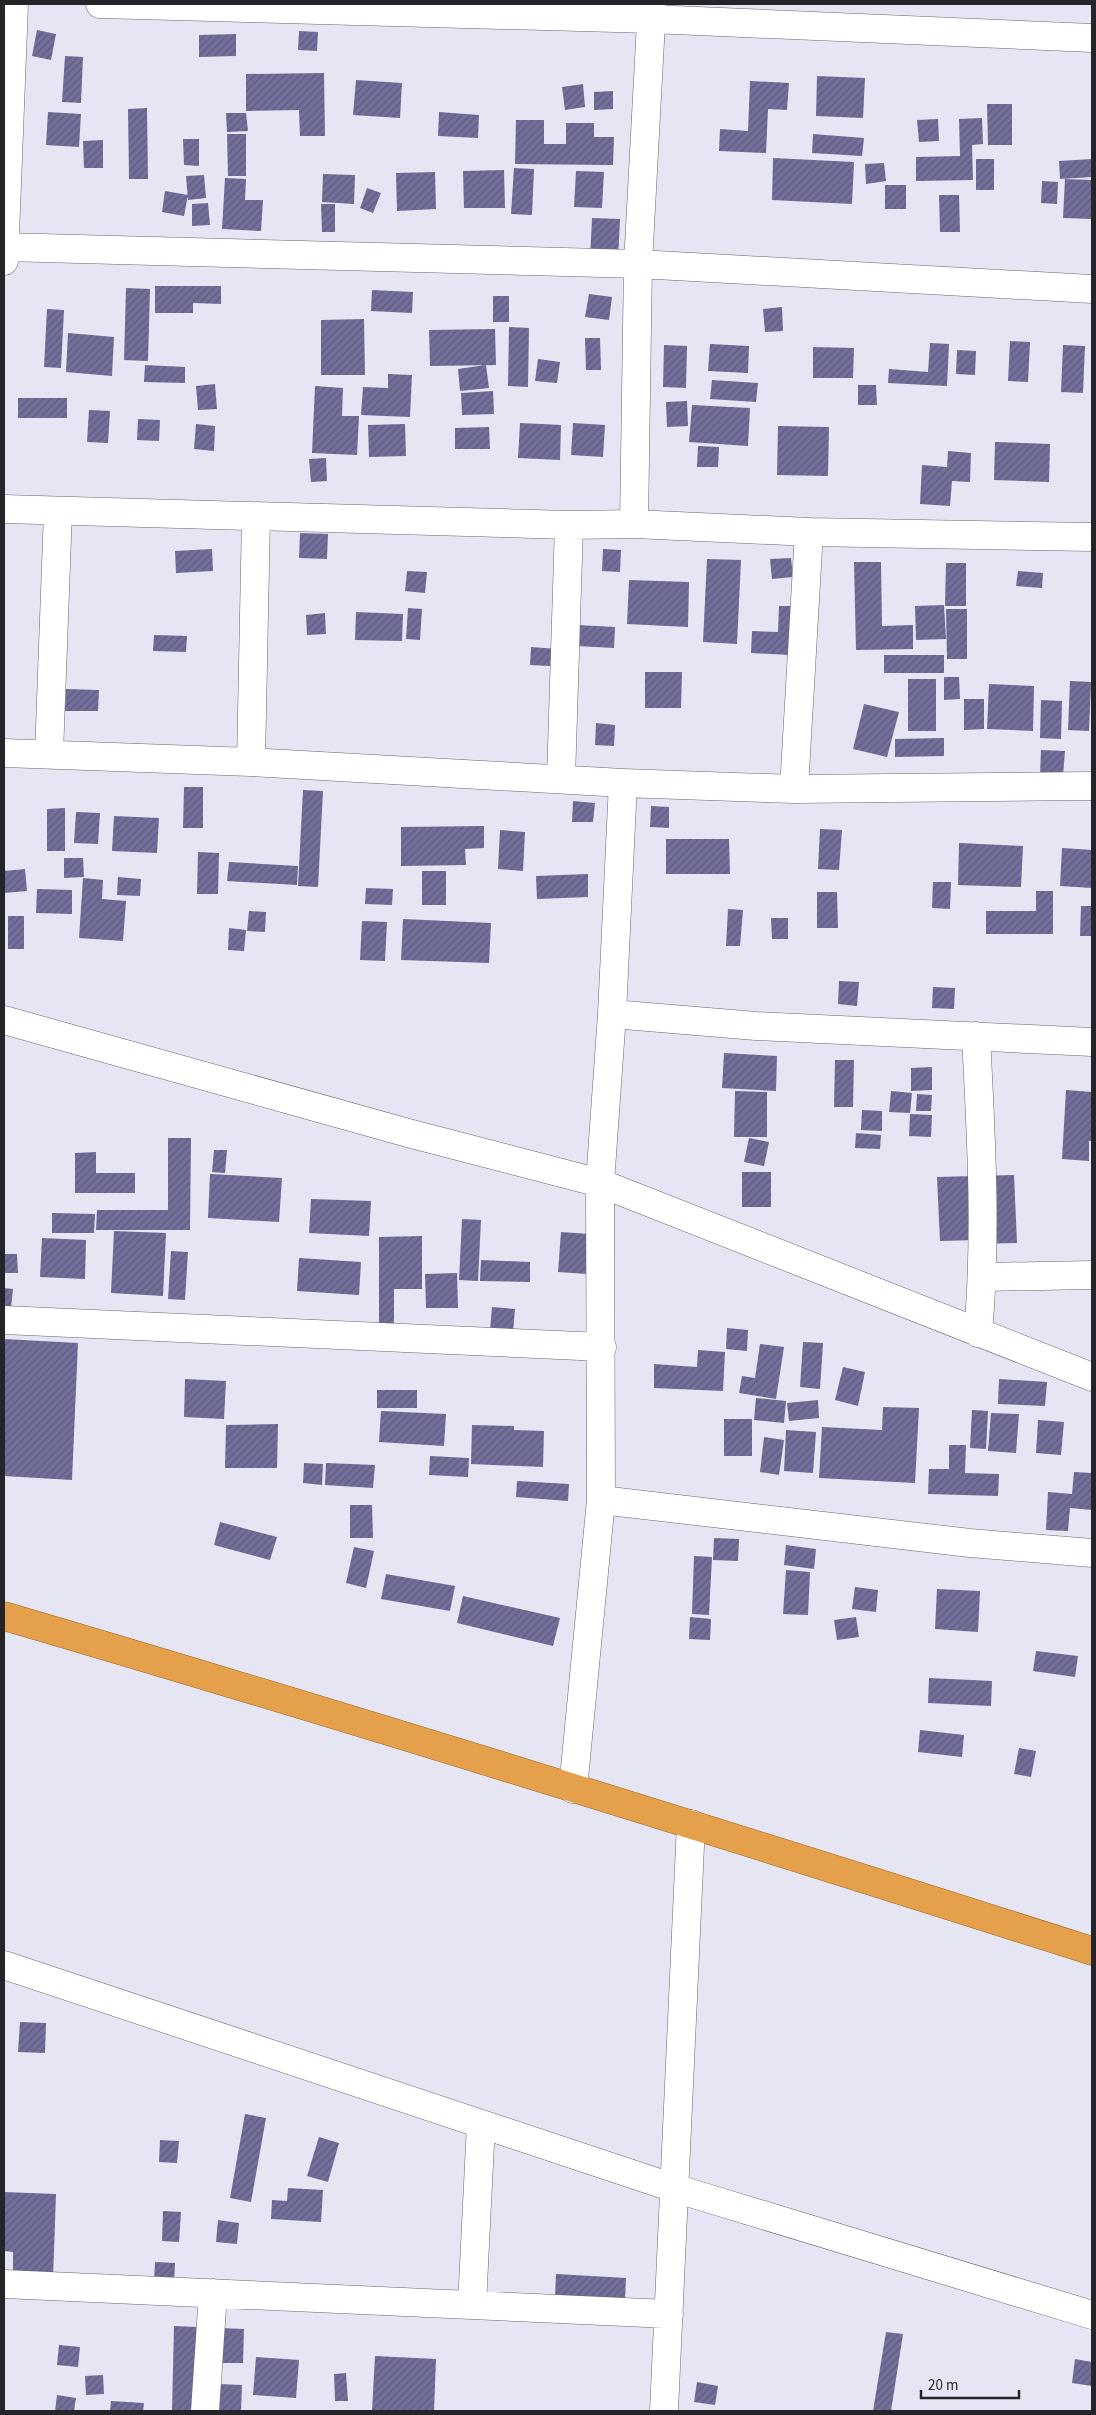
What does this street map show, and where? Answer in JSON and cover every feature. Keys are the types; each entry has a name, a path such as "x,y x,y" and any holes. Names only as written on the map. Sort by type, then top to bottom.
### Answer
{"highway":[{"path":"4,1616 273,1695 691,1824 1092,1951"}],"street":[{"path":"14,4 4,252 638,264 1092,289"},
{"path":"100,4 651,11 1092,38"},
{"path":"634,524 638,264 651,11"},
{"path":"4,509 569,525 634,524 809,532 1092,537"},
{"path":"49,754 58,511"},
{"path":"251,762 256,516"},
{"path":"561,779 569,525"},
{"path":"794,789 809,532"},
{"path":"4,753 251,762 623,783 794,789 1092,786"},
{"path":"573,1789 601,1500 600,1183 612,1014 623,783"},
{"path":"612,1014 756,1026 1092,1042"},
{"path":"4,1020 408,1133 600,1183 1092,1377"},
{"path":"976,1036 982,1152 983,1277 978,1333"},
{"path":"983,1277 1092,1275"},
{"path":"4,1320 602,1348"},
{"path":"601,1500 970,1543 1092,1554"},
{"path":"664,2411 691,1824"},
{"path":"4,1965 674,2188 1092,2315"},
{"path":"472,2305 481,2124"},
{"path":"4,2284 669,2314"},
{"path":"205,2411 214,2293"}],"building":[{"path":"37,30 56,34 51,60 32,56"},
{"path":"299,31 318,32 317,51 298,50"},
{"path":"236,34 236,56 199,57 199,35"},
{"path":"65,56 83,57 81,103 62,102"},
{"path":"324,73 325,136 300,136 299,110 246,111 246,74"},
{"path":"817,76 865,78 863,118 816,116"},
{"path":"356,80 402,83 400,118 353,115"},
{"path":"750,81 789,83 787,110 768,109 766,153 719,151 720,129 748,131"},
{"path":"583,84 585,107 565,110 562,87"},
{"path":"613,91 613,109 594,110 594,92"},
{"path":"987,104 1012,104 1012,145 988,145"},
{"path":"147,108 148,179 129,179 128,109"},
{"path":"48,112 81,114 79,147 46,145"},
{"path":"439,112 479,115 478,138 438,136"},
{"path":"226,113 246,113 248,131 227,132"},
{"path":"982,118 983,144 972,145 973,180 916,181 916,157 960,156 959,119"},
{"path":"938,119 939,141 919,142 917,120"},
{"path":"516,120 544,120 544,144 566,144 566,123 594,123 594,137 614,137 613,165 515,164"},
{"path":"227,134 246,134 246,176 228,176"},
{"path":"813,134 864,138 862,156 812,153"},
{"path":"183,139 199,139 199,166 184,165"},
{"path":"103,140 103,168 84,168 83,141"},
{"path":"773,158 854,162 852,204 772,200"},
{"path":"976,159 994,159 994,190 976,190"},
{"path":"1092,159 1092,177 1060,179 1059,161"},
{"path":"884,163 886,181 866,184 865,164"},
{"path":"514,168 534,169 532,215 511,214"},
{"path":"504,170 505,208 464,208 463,171"},
{"path":"576,171 604,172 602,208 574,207"},
{"path":"435,172 436,209 397,211 396,173"},
{"path":"323,174 355,175 354,204 322,202"},
{"path":"204,175 206,198 188,200 186,176"},
{"path":"225,178 246,179 245,200 263,200 261,231 222,229"},
{"path":"1065,179 1092,180 1092,219 1063,218"},
{"path":"1042,181 1058,182 1057,204 1041,203"},
{"path":"885,185 906,185 906,209 885,209"},
{"path":"367,188 381,193 373,213 360,208"},
{"path":"165,191 188,195 184,216 162,212"},
{"path":"939,195 959,195 960,232 940,232"},
{"path":"208,203 210,225 192,226 192,204"},
{"path":"321,204 335,204 335,232 322,232"},
{"path":"592,218 620,219 618,261 590,259"},
{"path":"155,286 221,286 221,304 193,303 193,313 155,313"},
{"path":"126,288 150,289 148,361 124,360"},
{"path":"372,290 413,292 412,313 371,311"},
{"path":"589,294 612,297 609,320 585,317"},
{"path":"493,296 509,296 509,322 493,322"},
{"path":"782,307 783,331 765,332 763,309"},
{"path":"47,309 64,310 61,368 44,367"},
{"path":"364,319 365,375 321,375 321,320"},
{"path":"509,327 529,328 528,387 508,386"},
{"path":"495,329 496,365 430,366 429,330"},
{"path":"68,333 114,337 112,376 66,372"},
{"path":"585,338 600,338 601,370 586,370"},
{"path":"1010,341 1030,342 1028,382 1008,381"},
{"path":"930,343 949,344 947,386 888,383 889,369 928,372"},
{"path":"710,344 749,346 748,373 708,371"},
{"path":"664,345 687,346 686,388 663,387"},
{"path":"1063,345 1085,346 1083,393 1061,392"},
{"path":"813,347 854,348 853,378 813,378"},
{"path":"957,350 976,351 975,375 956,374"},
{"path":"538,359 560,362 557,383 535,381"},
{"path":"145,365 185,367 185,383 144,382"},
{"path":"486,365 489,388 460,391 458,369"},
{"path":"388,374 412,375 410,417 361,415 363,387 388,388"},
{"path":"712,380 758,383 756,402 710,399"},
{"path":"215,384 217,409 198,410 196,386"},
{"path":"858,385 876,385 877,405 858,405"},
{"path":"315,386 343,388 342,416 359,416 357,455 312,453"},
{"path":"493,391 494,414 462,415 461,393"},
{"path":"18,398 67,398 67,418 18,418"},
{"path":"687,401 688,426 667,427 666,402"},
{"path":"692,405 750,408 748,446 689,442"},
{"path":"89,410 110,411 108,443 87,442"},
{"path":"138,419 160,420 159,441 137,440"},
{"path":"520,423 561,425 560,460 518,458"},
{"path":"573,423 605,425 603,457 571,455"},
{"path":"196,424 215,426 214,451 194,449"},
{"path":"405,424 406,456 369,457 368,425"},
{"path":"778,426 829,427 828,476 777,475"},
{"path":"489,427 490,449 455,449 455,428"},
{"path":"995,442 1050,444 1049,482 994,480"},
{"path":"698,446 719,447 718,467 697,467"},
{"path":"948,451 971,453 970,482 952,481 950,506 920,504 922,465 947,467"},
{"path":"326,458 327,481 311,482 309,459"},
{"path":"300,533 328,534 327,559 299,558"},
{"path":"212,549 213,571 176,573 175,551"},
{"path":"603,549 621,550 620,572 602,571"},
{"path":"791,558 793,577 772,579 770,559"},
{"path":"707,559 741,560 737,644 703,642"},
{"path":"854,562 881,562 882,626 913,625 913,649 856,650"},
{"path":"946,563 966,563 966,606 945,606"},
{"path":"407,571 427,572 425,593 405,591"},
{"path":"1018,571 1043,573 1042,588 1016,586"},
{"path":"629,580 689,582 688,627 627,624"},
{"path":"944,605 946,639 916,640 915,606"},
{"path":"779,606 791,606 790,655 751,653 752,631 778,632"},
{"path":"408,608 422,609 420,640 406,639"},
{"path":"946,609 967,609 967,659 947,659"},
{"path":"356,612 403,614 402,641 355,640"},
{"path":"325,613 326,634 307,635 306,615"},
{"path":"578,625 615,627 614,648 577,646"},
{"path":"154,635 187,636 186,652 153,651"},
{"path":"531,647 571,650 570,667 530,665"},
{"path":"884,655 944,655 944,673 884,673"},
{"path":"645,672 682,672 681,708 645,708"},
{"path":"944,677 959,677 960,699 944,700"},
{"path":"908,679 936,679 936,731 908,731"},
{"path":"1070,681 1091,682 1089,731 1068,730"},
{"path":"989,684 1034,686 1033,731 987,729"},
{"path":"66,689 99,690 98,711 65,711"},
{"path":"964,699 984,699 984,729 964,730"},
{"path":"1041,700 1062,701 1061,739 1040,738"},
{"path":"864,704 899,712 887,757 853,749"},
{"path":"596,723 615,725 614,746 595,745"},
{"path":"944,738 944,756 895,757 895,739"},
{"path":"1041,750 1065,751 1063,776 1040,775"},
{"path":"184,787 203,787 203,828 183,828"},
{"path":"303,790 323,791 318,887 298,886"},
{"path":"573,801 595,803 593,822 572,822"},
{"path":"651,806 669,807 669,828 650,827"},
{"path":"65,808 65,851 47,851 47,809"},
{"path":"76,812 100,813 98,844 74,843"},
{"path":"114,816 159,818 157,853 112,851"},
{"path":"484,826 484,848 465,849 466,865 401,866 401,827"},
{"path":"820,829 842,830 839,870 818,869"},
{"path":"500,830 525,832 523,871 498,869"},
{"path":"666,839 729,839 730,874 666,874"},
{"path":"959,843 1023,846 1021,887 958,885"},
{"path":"1062,848 1092,850 1092,888 1060,886"},
{"path":"198,852 219,853 218,894 197,894"},
{"path":"64,858 83,858 84,877 64,878"},
{"path":"229,862 298,866 297,885 227,881"},
{"path":"25,869 27,891 4,893 4,871"},
{"path":"422,871 446,871 446,905 422,905"},
{"path":"588,874 588,897 537,899 536,876"},
{"path":"118,877 141,879 140,896 117,895"},
{"path":"83,878 103,880 102,899 126,901 123,941 79,938"},
{"path":"933,882 951,882 950,909 932,908"},
{"path":"366,888 393,889 392,905 365,904"},
{"path":"37,889 72,890 72,914 36,913"},
{"path":"1036,891 1053,891 1053,934 986,934 986,911 1036,911"},
{"path":"817,892 837,892 838,928 817,928"},
{"path":"1081,906 1092,906 1092,936 1080,936"},
{"path":"728,909 743,910 740,946 726,946"},
{"path":"249,911 266,912 265,932 247,931"},
{"path":"8,916 24,916 24,949 8,949"},
{"path":"771,918 788,918 788,939 772,939"},
{"path":"403,919 491,923 489,963 401,960"},
{"path":"362,921 387,922 385,961 360,960"},
{"path":"229,928 246,930 244,951 228,950"},
{"path":"839,981 859,982 857,1006 838,1004"},
{"path":"933,987 955,988 954,1009 932,1008"},
{"path":"724,1053 777,1056 776,1091 722,1088"},
{"path":"835,1060 854,1060 853,1107 834,1107"},
{"path":"932,1067 932,1090 911,1091 911,1068"},
{"path":"1066,1090 1092,1092 1092,1141 1089,1141 1089,1161 1062,1159"},
{"path":"735,1091 767,1092 767,1137 734,1137"},
{"path":"891,1091 912,1093 910,1113 889,1112"},
{"path":"917,1094 932,1095 931,1111 916,1111"},
{"path":"862,1110 882,1111 882,1131 861,1130"},
{"path":"910,1114 932,1115 931,1137 909,1136"},
{"path":"856,1133 881,1135 880,1149 855,1148"},
{"path":"168,1138 191,1138 190,1230 96,1230 97,1210 168,1210"},
{"path":"749,1138 769,1142 764,1166 744,1162"},
{"path":"214,1150 227,1150 225,1173 212,1172"},
{"path":"96,1152 96,1173 135,1173 135,1193 75,1193 75,1153"},
{"path":"742,1172 771,1172 771,1207 742,1207"},
{"path":"210,1174 282,1178 279,1222 208,1218"},
{"path":"1014,1175 1017,1243 977,1244 977,1240 940,1241 937,1177"},
{"path":"311,1199 371,1201 369,1236 309,1233"},
{"path":"52,1213 95,1214 94,1233 52,1233"},
{"path":"462,1219 481,1220 478,1281 459,1280"},
{"path":"114,1231 166,1233 163,1296 111,1293"},
{"path":"561,1232 590,1234 587,1274 558,1272"},
{"path":"422,1236 422,1289 394,1289 394,1324 379,1324 379,1237"},
{"path":"42,1238 86,1240 85,1279 40,1277"},
{"path":"171,1251 188,1252 185,1300 168,1299"},
{"path":"4,1254 17,1254 18,1273 4,1273"},
{"path":"299,1258 361,1262 359,1295 297,1291"},
{"path":"481,1260 530,1262 530,1282 480,1281"},
{"path":"457,1273 458,1308 426,1308 425,1274"},
{"path":"4,1288 13,1289 11,1308 4,1307"},
{"path":"492,1307 515,1309 513,1332 490,1330"},
{"path":"727,1328 748,1330 747,1351 726,1349"},
{"path":"4,1339 78,1343 72,1480 4,1476"},
{"path":"803,1342 823,1343 820,1389 800,1387"},
{"path":"760,1344 784,1347 776,1399 739,1393 742,1376 755,1378"},
{"path":"698,1350 725,1352 723,1391 654,1388 654,1364 697,1367"},
{"path":"843,1367 865,1372 858,1406 835,1400"},
{"path":"185,1379 226,1381 224,1419 184,1417"},
{"path":"999,1379 1047,1382 1045,1406 998,1404"},
{"path":"377,1390 417,1390 417,1408 377,1408"},
{"path":"756,1398 786,1401 784,1423 754,1420"},
{"path":"818,1400 819,1418 789,1421 787,1403"},
{"path":"883,1407 919,1408 915,1483 819,1478 822,1427 882,1430"},
{"path":"972,1410 988,1411 986,1449 970,1448"},
{"path":"381,1411 446,1414 444,1446 379,1442"},
{"path":"991,1413 1019,1414 1016,1453 988,1451"},
{"path":"724,1419 752,1419 752,1456 724,1456"},
{"path":"1038,1420 1064,1422 1061,1455 1036,1453"},
{"path":"278,1424 277,1468 225,1468 226,1425"},
{"path":"472,1425 514,1426 514,1430 544,1431 543,1467 471,1464"},
{"path":"786,1430 816,1432 813,1473 784,1471"},
{"path":"764,1437 784,1440 779,1475 760,1472"},
{"path":"949,1445 966,1445 965,1473 999,1474 998,1496 928,1494 929,1469 949,1469"},
{"path":"430,1456 469,1458 468,1477 429,1475"},
{"path":"304,1463 323,1464 322,1485 303,1483"},
{"path":"326,1463 375,1465 373,1488 325,1485"},
{"path":"1074,1472 1092,1473 1092,1510 1070,1508 1068,1531 1046,1530 1048,1492 1072,1494"},
{"path":"517,1481 569,1484 568,1501 516,1497"},
{"path":"350,1505 372,1505 373,1538 350,1538"},
{"path":"220,1522 277,1537 270,1560 214,1545"},
{"path":"714,1538 739,1539 738,1561 713,1560"},
{"path":"786,1545 816,1549 814,1569 784,1565"},
{"path":"354,1547 374,1551 366,1588 346,1583"},
{"path":"694,1556 712,1557 709,1615 692,1614"},
{"path":"786,1570 810,1572 808,1615 783,1614"},
{"path":"386,1574 455,1586 450,1611 381,1599"},
{"path":"855,1587 878,1590 876,1612 852,1609"},
{"path":"937,1589 980,1591 978,1632 935,1629"},
{"path":"463,1596 560,1618 553,1646 457,1623"},
{"path":"690,1617 711,1619 710,1640 689,1639"},
{"path":"856,1617 859,1637 837,1640 834,1620"},
{"path":"1036,1651 1078,1656 1075,1677 1033,1671"},
{"path":"929,1678 992,1681 991,1706 928,1703"},
{"path":"920,1730 964,1735 962,1757 918,1752"},
{"path":"1019,1748 1036,1751 1031,1777 1014,1774"},
{"path":"20,2022 46,2023 45,2053 18,2052"},
{"path":"245,2114 266,2118 251,2202 230,2198"},
{"path":"319,2137 339,2143 328,2182 307,2176"},
{"path":"160,2140 179,2141 177,2163 159,2162"},
{"path":"288,2188 323,2190 321,2222 271,2219 272,2200 287,2201"},
{"path":"4,2192 56,2194 53,2279 13,2277 13,2252 4,2251"},
{"path":"163,2211 181,2212 179,2242 162,2241"},
{"path":"218,2220 239,2223 237,2244 216,2242"},
{"path":"155,2262 175,2263 174,2283 154,2282"},
{"path":"556,2274 626,2278 625,2300 555,2296"},
{"path":"174,2326 244,2329 243,2363 218,2363 218,2384 242,2385 241,2411 172,2411"},
{"path":"886,2332 903,2334 891,2411 873,2411"},
{"path":"59,2345 80,2347 78,2367 57,2365"},
{"path":"375,2356 436,2359 434,2411 372,2411"},
{"path":"256,2357 299,2360 296,2398 253,2395"},
{"path":"1075,2359 1092,2362 1092,2386 1072,2383"},
{"path":"346,2373 348,2401 335,2401 334,2374"},
{"path":"103,2375 104,2394 86,2395 85,2376"},
{"path":"697,2382 718,2386 715,2405 694,2402"},
{"path":"57,2395 76,2398 74,2411 55,2411"},
{"path":"111,2401 144,2403 143,2411 110,2411"}]}
